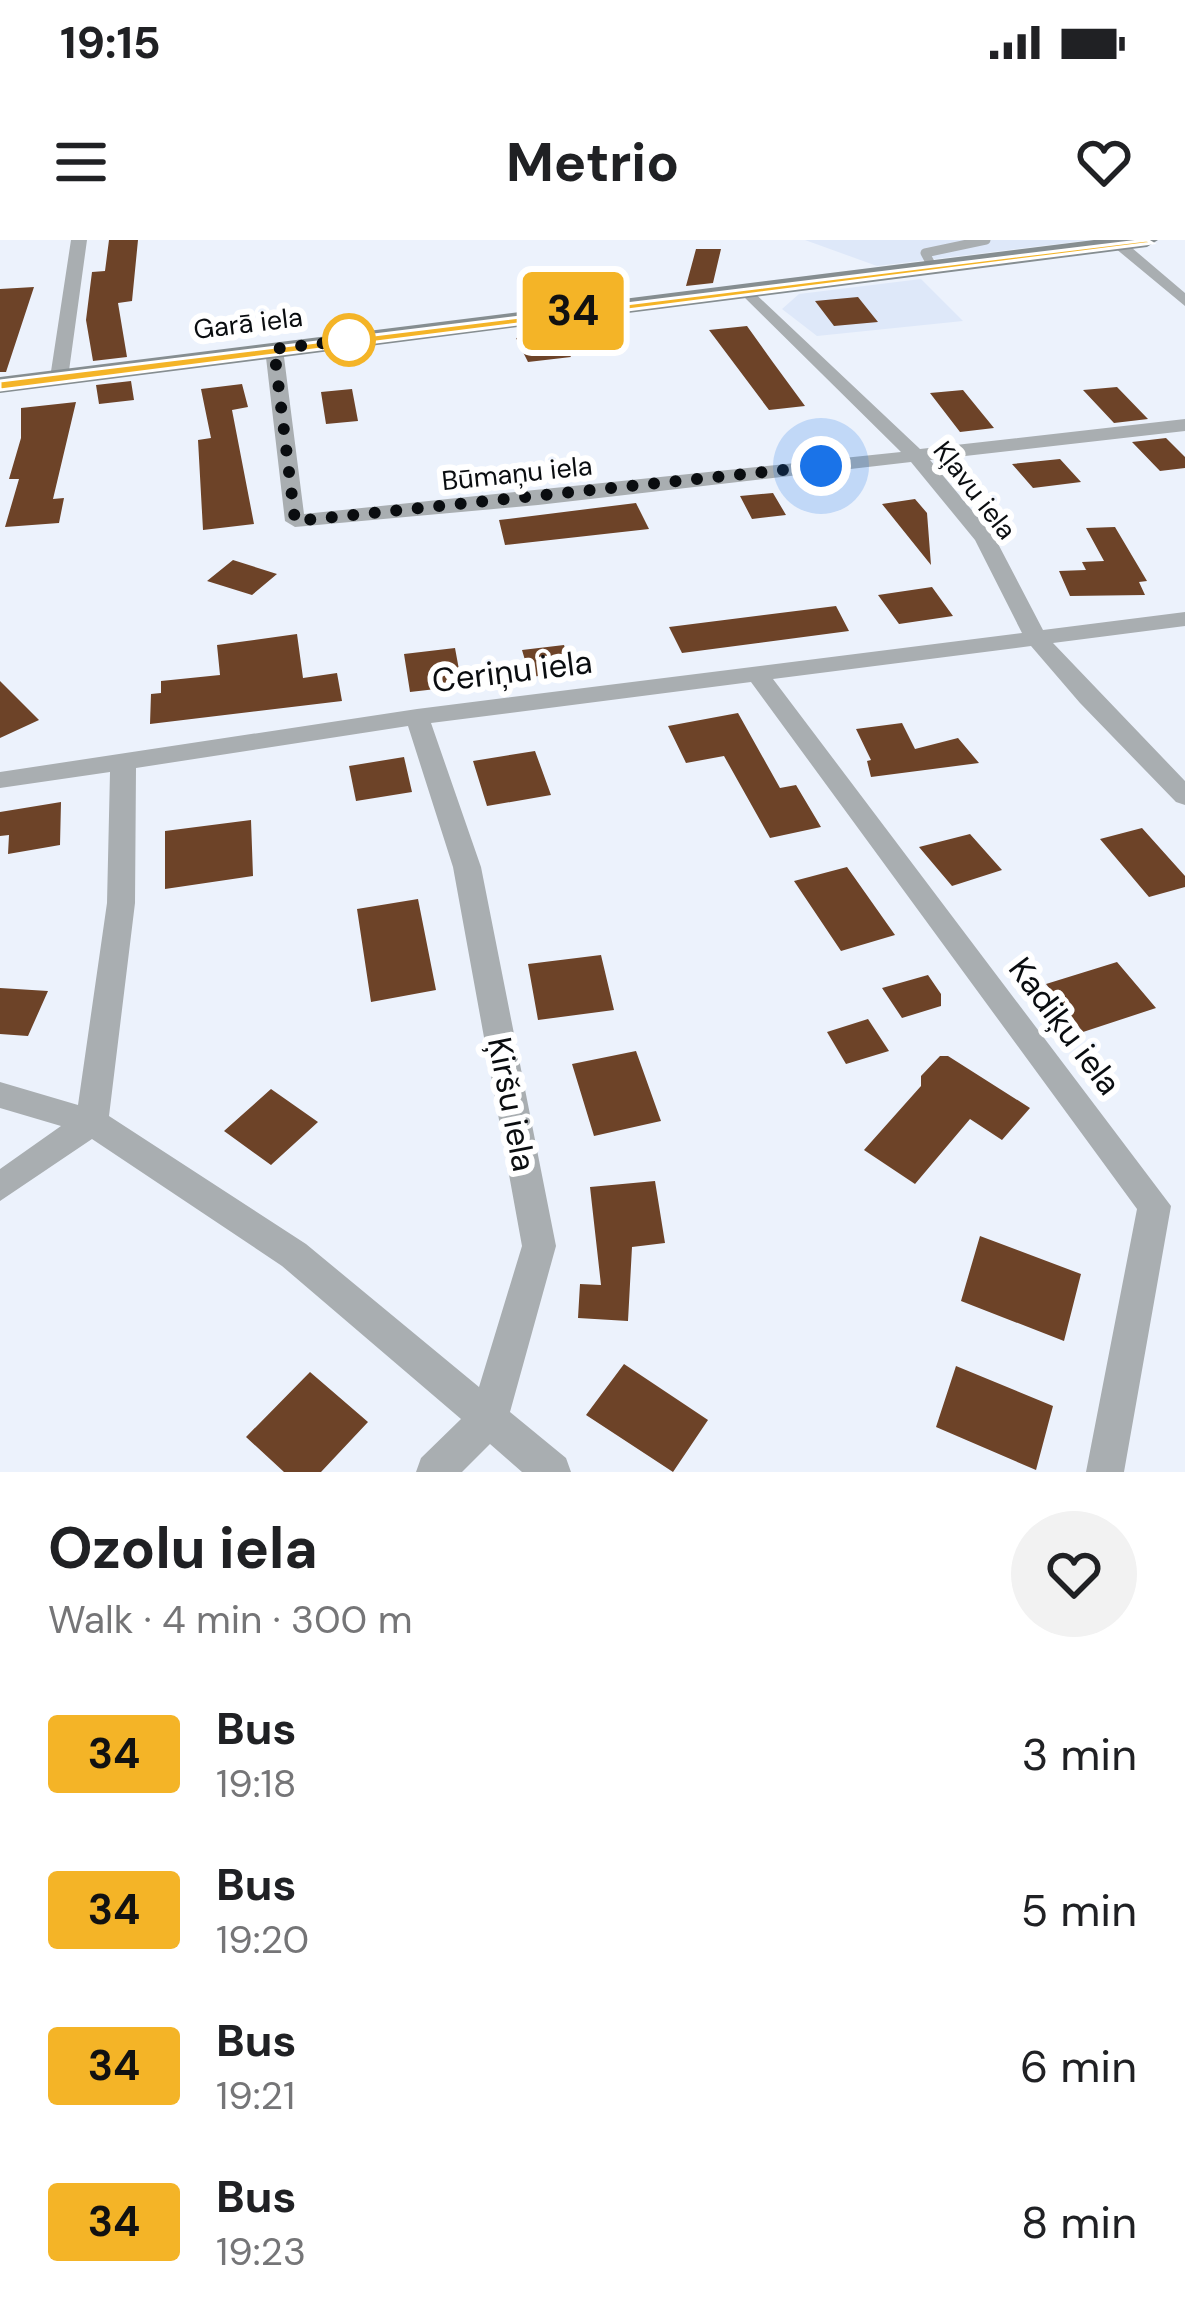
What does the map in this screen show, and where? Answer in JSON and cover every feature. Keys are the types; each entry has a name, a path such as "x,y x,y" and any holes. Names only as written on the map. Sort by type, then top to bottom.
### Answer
{"street":[{"path":"58,378 79,240"},
{"name":"Garā iela","path":"0,386 1147,240"},
{"path":"1120,244 1185,301"},
{"name":"Kļavu iela","path":"745,290 916,456 985,538 1034,635 1088,698 1185,796"},
{"name":"Būmaņu iela","path":"274,349 295,521 916,456"},
{"path":"916,456 1185,425"},
{"name":"Ceriņu iela","path":"0,780 417,717 1185,619"},
{"name":"Kadiķu iela","path":"756,673 1154,1206 1105,1472"},
{"name":"Ķiršu iela","path":"417,717 467,867 538,1246 489,1418 435,1472"},
{"path":"0,1187 92,1122 122,903 122,759"},
{"path":"0,1095 92,1122 294,1255 552,1472"}],"lane":[{"path":"934,268 925,253 986,240"}],"shaded area":[{"path":"805,240 1091,240 877,266"},
{"path":"921,279 963,321 817,336 782,309 799,294"}],"building":[{"path":"109,240 138,240 132,301 118,303 127,357 93,361 86,320 92,272 105,271"},
{"path":"696,249 721,249 713,283 686,286"},
{"path":"34,287 6,372 0,372 0,289"},
{"path":"858,297 878,322 834,326 815,301"},
{"path":"747,326 805,406 769,410 709,330"},
{"path":"558,333 571,357 528,362 516,338"},
{"path":"131,381 134,400 99,404 96,385"},
{"path":"242,384 248,407 232,410 254,524 203,530 198,440 211,438 201,389"},
{"path":"1117,387 1148,419 1114,423 1083,390"},
{"path":"352,389 358,421 326,424 321,392"},
{"path":"963,390 994,428 960,432 930,393"},
{"path":"76,402 53,499 64,498 59,523 5,527 19,479 9,479 21,438 21,408"},
{"path":"1166,438 1185,457 1185,468 1160,471 1132,442"},
{"path":"1060,459 1081,482 1033,488 1012,464"},
{"path":"773,493 786,515 752,519 740,496"},
{"path":"915,499 927,513 931,565 882,504"},
{"path":"636,503 649,529 505,545 499,520"},
{"path":"1115,527 1147,581 1139,582 1145,595 1070,596 1059,571 1086,570 1082,562 1104,561 1086,528"},
{"path":"233,560 277,574 252,595 207,581"},
{"path":"932,587 953,616 899,624 878,595"},
{"path":"836,606 849,631 682,653 669,627"},
{"path":"297,634 303,678 337,673 342,701 150,724 151,694 161,693 161,681 220,675 217,645"},
{"path":"564,645 573,672 530,677 522,650"},
{"path":"455,648 462,686 410,692 404,654"},
{"path":"0,681 39,720 0,738"},
{"path":"738,713 780,788 796,785 821,827 770,838 724,756 686,763 668,726"},
{"path":"902,723 915,749 958,738 979,763 871,777 867,761 871,760 856,729"},
{"path":"535,751 551,795 487,806 473,761"},
{"path":"404,757 412,792 356,801 349,766"},
{"path":"61,802 60,845 8,854 9,835 0,836 0,812"},
{"path":"251,820 253,876 165,889 165,831"},
{"path":"1142,828 1185,876 1185,887 1149,897 1100,839"},
{"path":"970,834 1002,870 952,886 919,847"},
{"path":"847,867 895,935 841,951 794,881"},
{"path":"418,899 436,990 371,1002 357,909"},
{"path":"601,955 614,1010 538,1020 528,964"},
{"path":"1117,962 1156,1008 1083,1032 1046,984"},
{"path":"928,975 941,994 941,1006 902,1018 882,988"},
{"path":"0,988 48,991 28,1036 0,1034"},
{"path":"868,1019 889,1051 846,1064 827,1032"},
{"path":"636,1051 661,1121 594,1136 572,1064"},
{"path":"940,1056 948,1056 1030,1108 1002,1140 970,1119 915,1184 864,1150 921,1086 921,1076"},
{"path":"271,1089 318,1122 271,1165 224,1131"},
{"path":"655,1181 665,1243 632,1247 628,1321 578,1318 580,1284 601,1285 590,1187"},
{"path":"980,1236 1081,1274 1064,1341 961,1301"},
{"path":"624,1364 708,1420 673,1472 586,1415"},
{"path":"956,1366 1053,1406 1036,1470 936,1427"},
{"path":"310,1372 368,1422 321,1472 284,1472 246,1437"}],"bus line":[{"name":"34","path":"0,385 1147,240"}],"route":[{"path":"349,340 368,338 274,349 295,521 821,466"}]}
